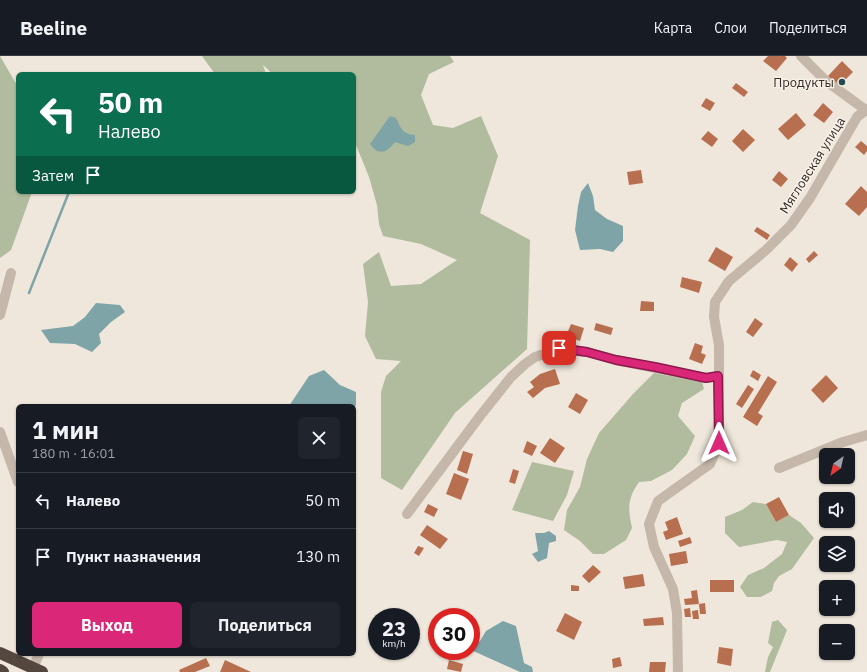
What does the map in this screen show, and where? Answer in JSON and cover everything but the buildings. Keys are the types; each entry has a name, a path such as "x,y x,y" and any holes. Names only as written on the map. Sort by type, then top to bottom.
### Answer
{"highway":[{"path":"0,653 38,670"},
{"path":"0,670 4,672"}],"street":[{"path":"801,56 826,81 867,110"},
{"name":"Мягловская улица","path":"678,672 677,613 673,589 654,547 649,524 658,501 710,464 719,443 719,345 714,317 714,302 729,281 766,250 791,225 810,198 857,117 867,110"},
{"path":"0,315 11,274"},
{"path":"407,514 480,416 511,378 525,364 535,357 559,348 587,352 616,360 706,378 718,376"},
{"path":"0,432 16,476"},
{"path":"779,468 843,442 867,435"},
{"path":"38,670 39,656"}],"green space":[{"path":"0,56 16,84 16,194 31,194 11,250 0,258"},
{"path":"202,56 450,56 454,62 429,74 421,95 433,125 453,128 481,116 498,156 480,213 530,240 527,349 455,413 402,490 381,478 381,392 386,376 401,361 376,359 365,336 368,302 363,264 379,252 391,286 421,284 457,260 421,244 383,236 379,224 377,205 369,177 356,145 356,72 271,72 263,65 265,72 214,72"},
{"path":"654,373 702,382 704,389 682,403 678,416 695,436 687,454 672,470 651,481 639,482 635,488 630,499 629,510 632,528 626,540 604,554 593,554 580,541 564,530 567,510 580,487 587,459 599,433 633,394"},
{"path":"532,462 574,471 567,495 553,521 512,510"},
{"path":"753,502 766,504 776,522 789,515 801,523 814,538 792,569 779,576 774,583 772,591 761,597 747,597 740,587 748,575 764,568 782,554 787,542 777,540 739,547 725,533 725,517 742,510"},
{"path":"778,620 787,630 770,672 765,672 768,657 773,647 768,643 772,622"}],"water":[{"path":"390,116 396,118 401,128 405,132 415,135 415,142 408,146 395,142 386,151 379,152 370,144"},
{"path":"588,183 593,196 595,210 607,219 623,226 623,241 613,252 600,249 580,250 575,230 581,192"},
{"path":"96,303 120,305 125,312 111,322 99,334 101,343 92,352 75,344 50,343 41,330 73,326 85,317"},
{"path":"324,370 340,385 356,392 356,404 290,404 309,376"},
{"path":"549,531 556,536 556,541 549,543 547,558 538,562 532,554 538,551 535,533 544,533"},
{"path":"503,621 516,626 524,663 532,667 533,672 520,672 480,654 480,641 486,631"}],"waterway":[{"path":"29,293 68,194"}],"place":[{"name":"Продукты","path":"842,82"}],"route":[{"path":"559,348 587,352 616,360 706,378 718,376 719,443"}]}
